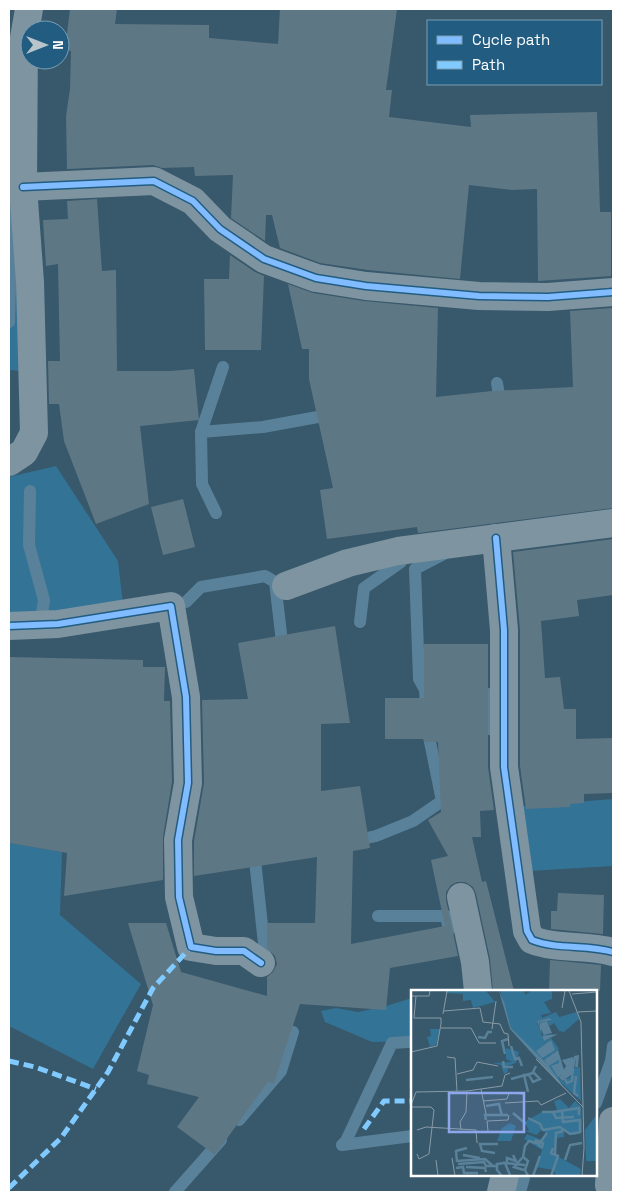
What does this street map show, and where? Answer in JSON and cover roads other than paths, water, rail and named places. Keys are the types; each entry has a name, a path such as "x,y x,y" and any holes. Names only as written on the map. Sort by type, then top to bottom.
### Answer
{"street":[{"path":"9,462 24,452 34,433 30,282 18,183 24,38 29,9"},
{"path":"18,183 154,181 194,201 220,229 264,259 316,278 366,286 479,296 548,297 613,292"},
{"path":"286,586 348,563 398,551 613,523"},
{"path":"496,538 504,630 504,767 527,931 532,940 544,944 603,948 613,952"},
{"path":"9,626 58,624 171,606 186,697 188,783 178,840 179,897 192,947 216,951 244,951 261,963"},
{"path":"461,897 475,962 478,990"},
{"path":"609,1185 613,1121"},
{"path":"501,1192 505,1176"}],"waterway":[{"path":"9,322 12,207"},
{"path":"216,513 202,484 201,432 223,367"},
{"path":"497,383 501,408"},
{"path":"201,432 263,427 334,414"},
{"path":"30,491 29,545 44,600 40,626"},
{"path":"426,704 425,690 419,679 415,569 444,554"},
{"path":"360,622 364,588 401,562"},
{"path":"186,602 201,587 265,576 275,582 283,651"},
{"path":"471,730 489,729 489,694"},
{"path":"353,841 376,836 413,821 442,801 427,727"},
{"path":"254,851 265,953"},
{"path":"378,916 446,916 449,930"},
{"path":"239,1120 281,1071 293,1032"},
{"path":"342,1145 346,1141 392,1043 408,1042"},
{"path":"597,1100 611,1061 613,1046"},
{"path":"342,1145 411,1136"},
{"path":"175,1192 221,1140"},
{"path":"520,1192 524,1178"}]}
